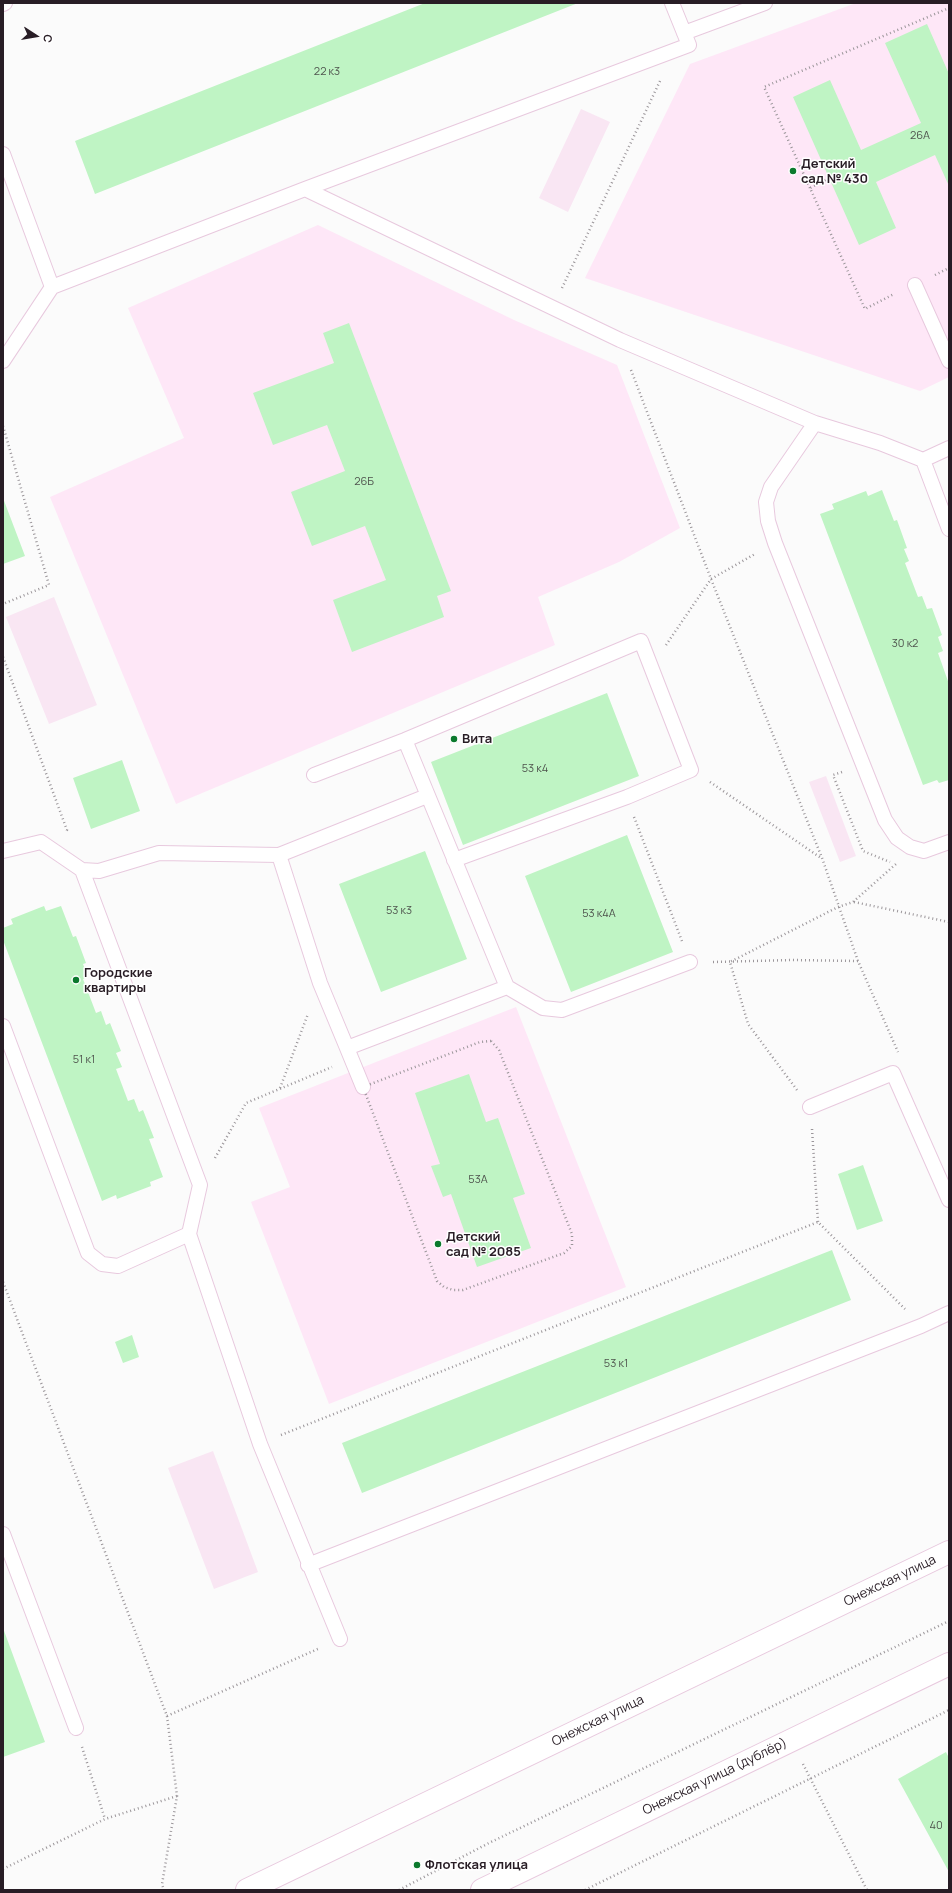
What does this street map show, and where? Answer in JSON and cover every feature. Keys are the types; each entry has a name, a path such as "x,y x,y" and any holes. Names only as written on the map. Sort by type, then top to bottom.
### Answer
{"main road":[{"name":"Онежская улица","path":"247,1890 949,1552"},
{"name":"Онежская улица (дублёр)","path":"482,1890 949,1664"}],"lane":[{"path":"3,361 52,287 305,189 688,45 672,3"},
{"path":"684,33 765,3"},
{"path":"3,154 52,287"},
{"path":"305,189 620,340 815,422 880,443 923,460 949,448"},
{"path":"915,285 949,361"},
{"path":"815,422 771,487 766,502 768,521 774,543 884,820 897,838 910,847 924,851 949,842"},
{"path":"923,460 949,529"},
{"path":"314,775 405,740 641,641 691,770 627,797 454,860"},
{"path":"405,740 507,987 543,1008 562,1010 690,962"},
{"path":"3,851 41,842 82,870 99,871 159,853 279,855 427,796"},
{"path":"279,855 320,983 363,1087"},
{"path":"82,870 200,1185 189,1234 260,1444 308,1565 340,1639"},
{"path":"350,1054 507,987"},
{"path":"3,1026 88,1253 102,1264 118,1266 189,1234"},
{"path":"810,1107 893,1073 949,1200"},
{"path":"308,1565 921,1326 949,1313"},
{"path":"3,1534 76,1728"}],"path":[{"path":"949,8 764,87 865,309 949,268"},
{"path":"553,308 675,50"},
{"path":"810,188 830,178"},
{"path":"620,340 711,579 822,858 858,961 899,1055"},
{"path":"3,426 50,585 3,604"},
{"path":"651,667 711,579 774,543"},
{"path":"3,657 67,830 41,842"},
{"path":"862,765 832,775 863,851 896,864 909,864 924,851"},
{"path":"691,770 822,858"},
{"path":"627,797 690,962 792,960 858,961"},
{"path":"730,962 838,907 853,902 896,864"},
{"path":"853,902 949,922"},
{"path":"730,962 748,1024 810,1107 818,1222 921,1326"},
{"path":"280,1088 320,983"},
{"path":"492,1041 499,1050 572,1234 572,1246 564,1253 463,1290 453,1290 444,1287 437,1281 363,1087 480,1042 492,1041"},
{"path":"200,1185 246,1103 350,1054"},
{"path":"260,1444 818,1222"},
{"path":"3,1282 167,1716 176,1796 162,1884 164,1890"},
{"path":"399,1890 496,1839 949,1621"},
{"path":"167,1716 340,1639"},
{"path":"585,1890 949,1710"},
{"path":"76,1728 105,1819"},
{"path":"791,1740 866,1890"},
{"path":"3,1869 105,1819 176,1796"}],"shaded area":[{"name":"Детский сад № 430","path":"856,3 949,3 949,377 920,391 585,278 690,64"},
{"path":"581,109 610,122 568,212 539,198"},
{"path":"318,225 514,320 617,365 680,528 619,562 538,597 555,645 176,804 50,497 184,438 128,308"},
{"path":"54,597 97,705 49,724 6,617"},
{"path":"826,776 856,856 840,862 809,782"},
{"name":"Детский сад № 2085","path":"516,1007 626,1287 329,1404 251,1202 290,1187 259,1108"},
{"path":"213,1451 258,1572 214,1589 168,1468"}],"building":[{"path":"425,3 578,3 95,194 75,141"},
{"path":"927,24 949,74 949,186 935,155 876,182 896,228 859,245 793,97 830,80 861,150 921,123 885,43"},
{"path":"349,323 451,591 437,596 444,617 352,652 333,600 386,580 365,526 312,546 291,492 345,471 327,425 273,445 253,393 334,363 323,333"},
{"path":"882,490 894,521 897,520 907,548 904,549 909,561 905,563 918,597 922,596 927,609 932,608 942,635 938,637 943,651 938,653 949,684 949,780 939,783 937,780 923,785 820,514 834,509 832,504 866,491 868,496"},
{"path":"3,498 25,556 3,564"},
{"path":"607,693 639,776 463,845 431,762"},
{"path":"122,760 140,811 91,829 73,778"},
{"path":"627,835 673,952 571,992 525,876"},
{"path":"425,851 467,959 381,992 339,884"},
{"path":"44,906 46,911 61,906 73,937 76,936 86,963 83,964 88,977 83,979 96,1013 101,1011 106,1025 110,1023 121,1051 116,1053 122,1067 116,1069 128,1101 134,1099 139,1112 143,1110 154,1138 149,1139 163,1177 150,1182 151,1186 117,1199 116,1195 102,1201 3,940 3,928 13,924 11,919"},
{"path":"469,1074 486,1122 498,1118 525,1194 513,1198 531,1248 477,1267 451,1194 443,1197 431,1166 440,1164 415,1093"},
{"path":"863,1165 883,1221 857,1230 838,1174"},
{"path":"832,1250 851,1300 362,1493 342,1443"},
{"path":"132,1335 139,1357 123,1363 115,1342"},
{"path":"3,1628 45,1742 3,1757"},
{"path":"946,1752 949,1758 949,1872 898,1779"}],"place":[{"name":"Детский сад № 430","path":"793,171"},
{"name":"Вита","path":"454,739"},
{"name":"Городские квартиры","path":"76,980"},
{"name":"Детский сад № 2085","path":"438,1244"},
{"name":"Флотская улица","path":"417,1865"}]}
